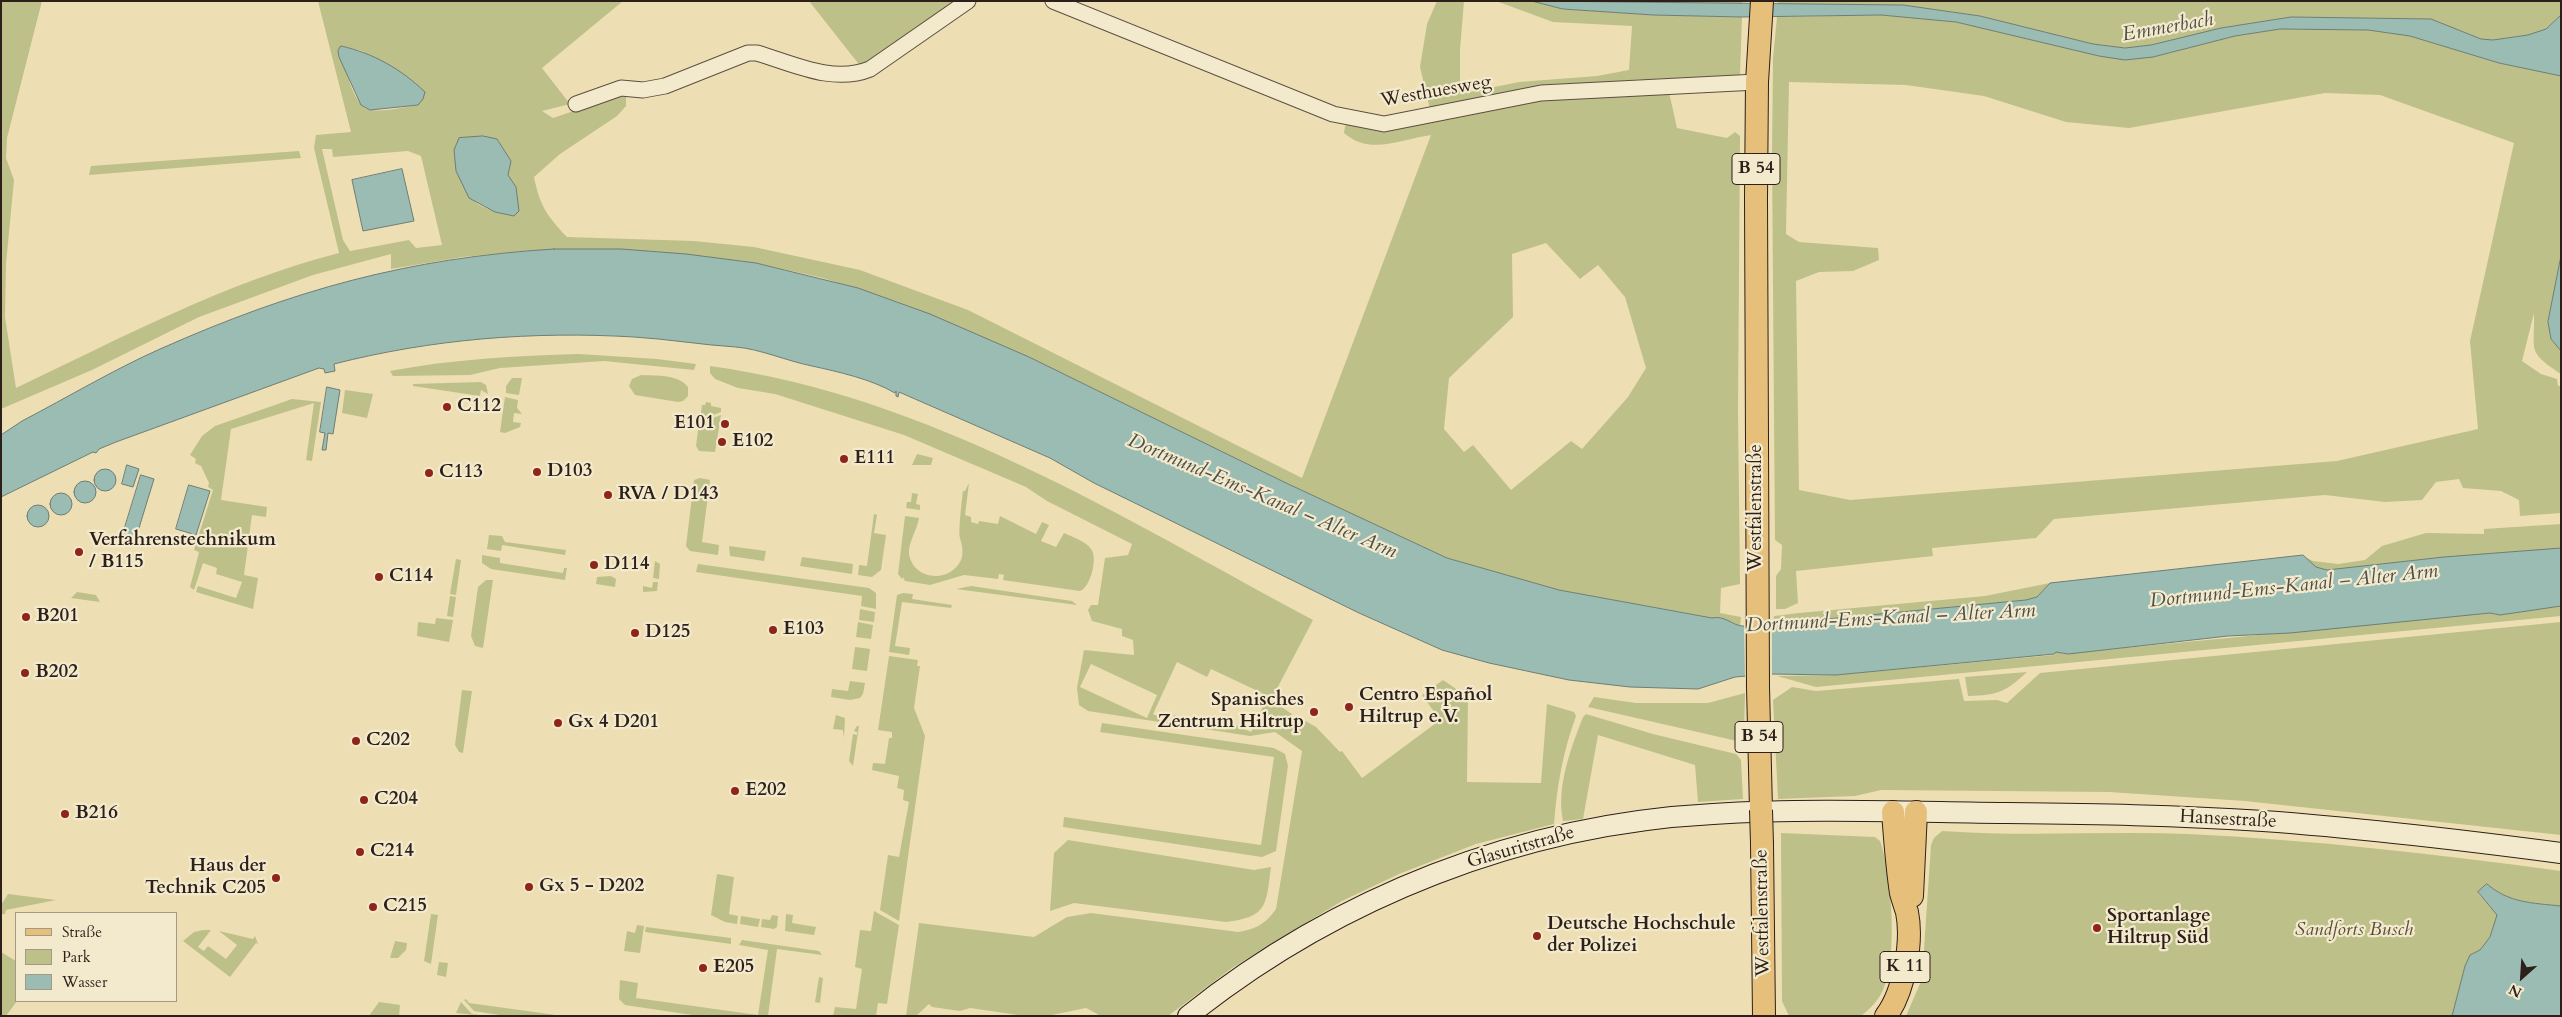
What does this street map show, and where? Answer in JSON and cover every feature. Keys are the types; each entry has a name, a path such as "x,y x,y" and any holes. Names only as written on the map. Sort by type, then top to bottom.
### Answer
{"main road":[{"name":"Westfalenstraße","path":"1762,1 1757,82 1758,687 1764,1016"},
{"name":"Hansestraße","path":"1894,812 2146,815 2264,821 2475,842 2561,853"},
{"name":"K 11","path":"1894,812 1902,894 1907,913"},
{"name":"Glasuritstraße","path":"1188,1016 1274,954 1354,910 1437,873 1515,847 1594,829 1688,816 1741,813 1894,812"},
{"name":"K 11","path":"1886,1016 1900,990 1905,970 1907,913 1912,895 1916,812"}],"street":[{"path":"576,104 621,88 643,90 665,86 748,53 757,53 828,74 856,75 870,69 968,1"},
{"name":"Westhuesweg","path":"1052,1 1333,114 1366,122 1384,124 1542,93 1757,82"}],"green space":[{"path":"1,1 42,1 7,138 6,158 14,180 6,264 5,317 16,388 215,295 297,265 339,253 314,148 316,135 351,132 318,1 623,1 542,68 570,104 542,111 553,118 626,93 626,106 617,116 560,154 534,177 545,210 567,237 694,241 754,247 860,270 968,310 1302,478 1431,135 1386,144 1364,144 1344,133 1345,126 1348,123 1528,100 1669,92 1677,128 1727,138 1735,132 1740,136 1738,411 1740,584 1721,588 1720,613 1741,617 1740,626 1718,617 1713,618 1559,590 1447,558 1284,482 1029,357 895,301 823,278 756,263 651,251 526,251 463,257 391,269 391,254 313,275 199,317 92,370 1,409","holes":["341,46 362,51 415,83 418,105 382,110 371,110 364,107 354,93","497,139 511,161 508,175 516,187 514,216 485,208 473,200 465,189","322,149 332,149 333,157 408,151 421,156 442,245 416,248 409,240 350,251 343,240","1546,243 1580,279 1598,265 1625,297 1646,368 1628,397 1582,449 1571,441 1511,490 1473,445 1464,452 1444,429 1449,378 1513,317 1512,254"]},
{"path":"809,1 958,1 861,67"},
{"path":"1437,1 1464,1 1460,50 1460,94 1519,82 1597,76 1629,70 1632,26 1553,22 1496,1 1532,1 1563,9 1653,15 1742,17 1740,75 1631,80 1522,89 1430,109 1420,67 1427,24"},
{"path":"1621,1 1743,1 1742,4 1652,4"},
{"path":"1778,1 2561,1 2561,15 2546,29 2528,35 2493,40 2481,39 2431,19 2291,17 2221,28 2151,45 2125,48 2093,44 1980,16 1903,5 1778,5"},
{"path":"1881,15 1956,22 2099,56 2153,57 2235,36 2280,29 2368,30 2410,36 2499,63 2561,76 2561,256 2548,322 2551,339 2561,351 2561,374 2537,355 2534,343 2534,313 2522,361 2541,374 2557,379 2558,386 2561,386 2561,513 2520,516 2519,500 2501,491 2463,488 2459,479 2436,482 2422,500 2385,502 2325,495 2054,519 2036,538 1932,548 1933,556 1796,571 1798,603 1785,609 1776,609 1776,576 1781,569 1782,545 1775,540 1772,157 1773,58 1777,17","holes":["1789,82 1906,85 1984,96 2066,122 2129,128 2325,93 2380,95 2514,143 2470,341 2478,429 2337,461 1850,500 1799,490 1796,281 1819,272 1853,271 1879,260 1878,248 1799,242 1786,234"]},
{"path":"299,151 301,158 89,175 91,166"},
{"path":"579,354 657,359 696,364 694,370 604,361 500,368 470,375 393,376 390,371 484,359"},
{"path":"710,366 791,381 870,404 946,432 1096,502 1313,620 1271,700 1292,714 1289,719 1298,725 1302,719 1316,727 1340,752 1342,751 1362,778 1440,720 1422,695 1443,680 1468,697 1467,782 1541,783 1547,704 1574,712 1576,716 1561,769 1554,824 1476,844 1399,874 1342,901 1232,968 1168,1016 1101,1016 1086,1008 1047,1016 1025,1016 970,1008 960,1011 932,1007 929,1004 916,1016 906,1016 919,923 1034,937 1067,917 1091,913 1238,932 1260,925 1276,909 1302,751 1275,732 1250,736 1088,711 1079,705 1077,688 1084,650 1134,655 1133,640 1122,636 1122,629 1092,621 1088,610 1091,605 1098,605 1105,558 1128,555 1132,544 1047,501 1026,487 904,435 775,394 738,388 715,379 710,373","holes":["1177,662 1207,677 1211,669 1262,693 1258,701 1264,704 1251,732 1229,722 1225,730 1200,719 1197,726 1174,715 1170,723 1153,714","1091,664 1157,695 1147,718 1080,687"]},
{"path":"641,375 667,376 679,380 688,387 688,396 683,401 678,402 635,395 629,386 632,379"},
{"path":"512,378 522,378 519,395 506,393 506,386"},
{"path":"481,382 486,385 488,394 481,390 480,396 413,386 413,384"},
{"path":"345,390 373,394 367,418 342,413"},
{"path":"505,397 518,400 517,408 522,414 514,413 513,422 521,423 520,427 505,433 500,432"},
{"path":"292,399 321,402 312,461 306,460 314,403 231,429 221,500 267,507 266,517 252,515 244,575 258,578 253,609 196,592 198,586 236,598 242,582 216,574 217,568 203,563 194,590 190,587 199,552 194,550 213,490 208,487 209,483 201,466 195,463 196,459 190,455 202,436 215,426"},
{"path":"706,402 711,403 711,406 721,408 721,412 700,420 702,405 705,405"},
{"path":"721,415 715,452 699,451 696,446 699,423"},
{"path":"917,454 933,458 931,465 912,465"},
{"path":"700,478 710,480 702,542 719,545 718,555 690,551 686,546 694,480"},
{"path":"969,483 965,515 971,517 971,522 978,524 979,521 998,524 1000,516 1036,534 1042,522 1049,525 1041,541 1056,547 1064,533 1089,546 1094,558 1090,578 1084,588 1080,591 1003,580 1004,575 999,574 998,579 964,575 930,585 905,581 903,577 902,579 898,574 905,516 919,518 909,550 912,563 917,569 924,574 941,576 956,568 962,554 959,529 963,491 965,491"},
{"path":"912,493 918,494 916,504 920,505 920,510 906,508 907,502 911,502"},
{"path":"874,514 877,515 874,533 886,535 881,570 872,577 858,575 859,565 867,566"},
{"path":"2561,524 2561,548 2548,550 2444,557 2327,570 2316,567 2303,556 2313,561 2338,564 2365,560 2382,546 2426,533 2484,534 2484,529"},
{"path":"489,535 502,536 505,542 566,550 565,555 502,545 501,551 487,549"},
{"path":"729,546 766,551 764,561 730,556"},
{"path":"482,555 500,558 500,563 563,573 564,568 567,568 565,580 491,569 482,563"},
{"path":"802,557 853,564 852,574 800,566"},
{"path":"456,559 461,560 456,595 450,594"},
{"path":"655,561 660,564 659,579 653,578"},
{"path":"698,564 869,588 876,593 876,609 861,606 862,596 696,572"},
{"path":"611,576 616,579 615,587 596,584 597,577"},
{"path":"486,580 493,580 483,648 475,646 471,636 478,587"},
{"path":"653,582 658,582 657,591 643,592 643,586 652,588"},
{"path":"2050,583 2037,597 2026,600 1806,621 1798,619 1773,625 1774,616 1985,596"},
{"path":"971,586 1072,601 1077,605 956,589"},
{"path":"77,592 96,595 100,602 71,598"},
{"path":"903,593 913,594 912,599 952,605 951,608 902,602 895,646 910,648 909,655 889,652 897,595"},
{"path":"450,596 456,597 453,617 447,616"},
{"path":"2561,606 2561,616 1816,687 1777,676 1836,675 2054,655 2056,651 2063,654 2490,613 2500,615"},
{"path":"860,609 875,612 874,622 859,620"},
{"path":"436,618 453,620 449,642 417,636 418,622 435,624"},
{"path":"858,622 873,625 871,639 856,637"},
{"path":"2561,622 2561,835 2245,801 2109,792 1881,790 1855,796 1778,799 1773,700 1792,687 1816,691 1959,679 1964,701 1997,700 2007,703 2040,673"},
{"path":"855,647 870,649 867,671 852,669"},
{"path":"889,656 918,660 917,666 920,666 914,708 925,736 899,921 880,910 888,855 899,857 909,802 903,800 904,790 897,788 899,776 872,770 873,763 885,764 889,738 892,738 892,732 878,730"},
{"path":"2027,672 2006,689 1994,694 1968,696 1965,677"},
{"path":"850,681 865,683 863,694 860,698 850,700 831,697 832,689 848,691"},
{"path":"462,690 472,691 463,753 459,752 455,745"},
{"path":"1745,693 1744,736 1737,741 1588,707 1594,697 1636,703 1708,703"},
{"path":"1586,714 1653,734 1736,754 1741,760 1743,799 1698,802 1695,765 1598,735 1583,819 1563,821 1561,795 1563,781 1578,729"},
{"path":"836,715 845,718 844,738 843,730 833,729"},
{"path":"1102,723 1274,748 1285,754 1288,766 1276,851 1262,857 1063,827 1064,817 1261,845 1274,757 1100,732"},
{"path":"859,726 853,766 849,761 853,734 857,735 857,732 854,731"},
{"name":"Sandforts Busch","path":"1942,831 2004,834 2188,834 2375,848 2468,859 2561,871 2561,906 2512,899 2487,884 2478,893 2497,915 2490,937 2480,950 2470,955 2465,966 2452,1016 1906,1016 1922,979 1931,845 1934,838"},
{"path":"1781,833 1875,837 1880,841 1888,874 1890,894 1892,916 1891,958 1888,976 1881,994 1868,1011 1861,1016 1789,1016 1782,1001"},
{"path":"1068,840 1254,870 1271,867 1266,900 1262,907 1250,917 1226,922 1074,903 1050,911 1054,853"},
{"path":"717,874 734,877 729,914 738,916 737,924 725,922 711,915"},
{"path":"8,894 56,900 6,910 5,914 1,914 1,905"},
{"path":"874,911 899,925 887,1004 878,1003 876,1016 833,1016 835,1007 856,1009 862,969 855,967 860,930 871,931"},
{"path":"431,914 438,915 431,964 424,961"},
{"path":"786,914 793,915 792,923 816,927 814,935 785,931"},
{"path":"772,915 778,916 777,927 774,929 761,927 762,919 770,920"},
{"path":"741,916 760,919 758,927 740,924"},
{"path":"637,925 644,926 640,953 624,951 627,931 635,933"},
{"path":"646,927 731,938 731,944 645,932"},
{"path":"211,930 198,947 204,951 208,946 226,959 237,945 219,931 253,939 255,936 258,944 256,943 230,977 183,941 194,932"},
{"path":"742,940 819,951 822,955 777,949 768,1016 699,1016 625,1005 619,999 620,980 638,983 636,998 758,1015 768,950 739,945"},
{"path":"395,941 407,943 406,950 398,958 390,958"},
{"path":"1,952 15,960 16,1002 6,1016 1,1016"},
{"path":"439,962 448,963 446,977 437,975"},
{"path":"819,977 823,978 820,1003 815,1002"},
{"path":"466,999 469,1003 563,1016 506,1016 474,1011 464,1000"},
{"path":"379,1002 400,1005 399,1016 369,1016"},
{"path":"461,1002 472,1014 485,1016 456,1013"}],"water":[{"path":"1532,1 1903,5 1980,16 2093,44 2125,48 2151,45 2221,28 2291,17 2431,19 2481,39 2493,40 2528,35 2546,29 2561,15 2561,76 2499,63 2410,36 2368,30 2280,29 2235,36 2153,57 2125,60 2099,56 1956,22 1881,15 1742,17 1653,15 1563,9"},
{"path":"341,46 364,53 396,69 425,92 423,99 418,105 370,110 361,105 339,57 338,51"},
{"path":"483,136 497,139 511,161 508,175 516,187 519,211 514,216 495,212 469,198 456,171 454,150 459,138"},
{"path":"402,169 414,221 363,231 352,180"},
{"name":"Dortmund-Ems-Kanal – Alter Arm","path":"554,249 621,249 686,254 756,263 858,288 930,314 1029,357 1284,482 1447,558 1559,590 1712,618 1716,617 1742,626 1758,626 1791,620 1806,621 2026,600 2037,597 2050,583 2303,555 2316,567 2327,570 2444,557 2561,548 2561,606 2500,615 2490,613 2290,633 2228,636 2068,654 2056,652 2054,654 1836,675 1770,674 1735,677 1698,689 1630,687 1569,680 1489,663 1442,650 1359,613 1094,483 1050,458 899,392 898,397 896,396 896,391 895,393 844,373 754,350 634,337 596,335 521,336 445,343 371,355 334,364 335,371 325,373 324,369 319,368 116,442 1,497 1,435 22,421 160,349 257,310 352,280 450,260 501,253"},
{"path":"2561,256 2561,351 2551,339 2548,322"},
{"path":"327,387 340,390 333,434 328,433 326,450 322,450 325,433 320,432"},
{"path":"127,465 139,469 133,487 122,484"},
{"path":"105,469 113,472 116,480 113,488 105,491 97,488 94,480 97,472"},
{"path":"141,475 154,479 135,541 122,537"},
{"path":"85,481 93,484 96,492 93,500 85,503 77,500 74,492 77,484"},
{"path":"189,485 210,491 196,535 176,529"},
{"path":"61,493 69,496 72,504 69,512 61,515 53,512 50,504 53,496"},
{"path":"38,505 46,508 49,516 46,524 38,527 30,524 27,516 30,508"},
{"path":"2487,884 2512,899 2561,906 2561,1016 2452,1016 2465,966 2470,955 2480,950 2490,937 2497,915 2478,892"}],"pier":[{"path":"1772,622 1772,678 1745,679 1744,623"}],"place":[{"name":"C112","path":"447,407"},
{"name":"E101","path":"725,424"},
{"name":"E102","path":"722,442"},
{"name":"E111","path":"844,459"},
{"name":"D103","path":"537,472"},
{"name":"C113","path":"429,473"},
{"name":"RVA / D143","path":"608,495"},
{"name":"Verfahrenstechnikum / B115","path":"79,552"},
{"name":"D114","path":"594,565"},
{"name":"C114","path":"379,577"},
{"name":"B201","path":"26,617"},
{"name":"E103","path":"773,630"},
{"name":"D125","path":"635,633"},
{"name":"B202","path":"25,673"},
{"name":"Centro Español Hiltrup e.V.","path":"1349,707"},
{"name":"Spanisches Zentrum Hiltrup","path":"1314,712"},
{"name":"Gx 4 D201","path":"558,723"},
{"name":"C202","path":"356,741"},
{"name":"E202","path":"735,791"},
{"name":"C204","path":"364,800"},
{"name":"B216","path":"65,814"},
{"name":"C214","path":"360,852"},
{"name":"Haus der Technik C205","path":"276,878"},
{"name":"Gx 5 - D202","path":"529,887"},
{"name":"C215","path":"373,907"},
{"name":"Sportanlage Hiltrup Süd","path":"2097,928"},
{"name":"Deutsche Hochschule der Polizei","path":"1537,936"},
{"name":"E205","path":"703,968"}],"water label":[{"name":"Emmerbach","path":"2168,28"}]}
